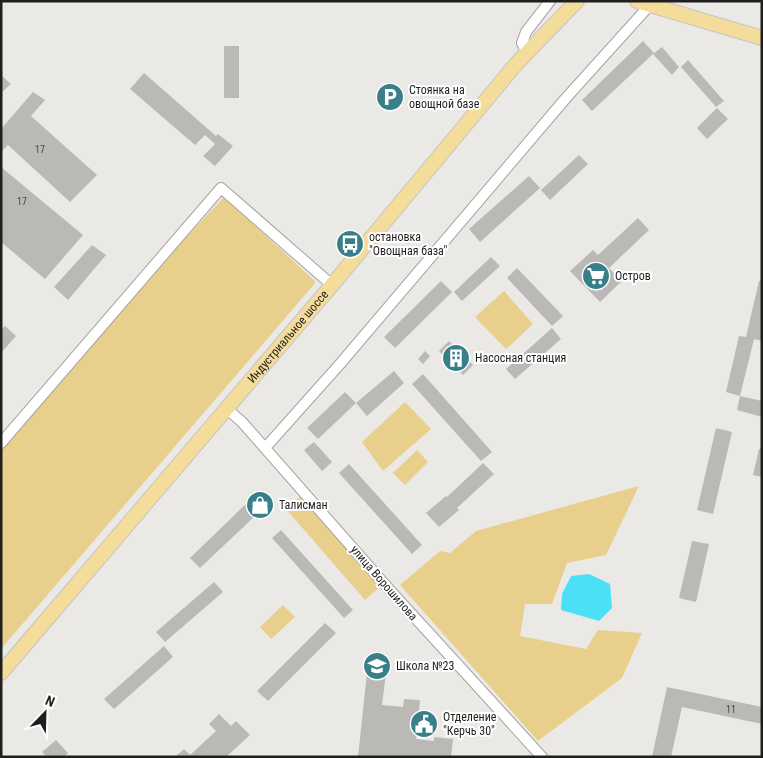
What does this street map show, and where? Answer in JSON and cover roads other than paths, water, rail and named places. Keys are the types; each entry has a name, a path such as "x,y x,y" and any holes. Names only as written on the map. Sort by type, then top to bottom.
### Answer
{"main road":[{"name":"Индустриальное шоссе","path":"1,673 332,284 516,64 577,1"},
{"path":"643,3 762,38"}],"street":[{"path":"527,53 522,43 526,32 550,1"},
{"path":"265,448 340,364 566,98 643,3"},
{"path":"1,443 221,188 332,284"},
{"name":"улица Ворошилова","path":"226,409 241,421 387,587 542,757"}],"water":[{"path":"589,574 610,584 612,608 599,621 561,610 562,594 571,576"}],"place":[{"name":"Стоянка на овощной базе","path":"390,97"},
{"name":"остановка \"Овощная база\"","path":"350,244"},
{"name":"Остров","path":"596,276"},
{"name":"Насосная станция","path":"456,358"},
{"name":"Талисман","path":"260,505"},
{"name":"Школа №23","path":"377,666"},
{"name":"Отделение \"Керчь 30\"","path":"424,724"}]}
